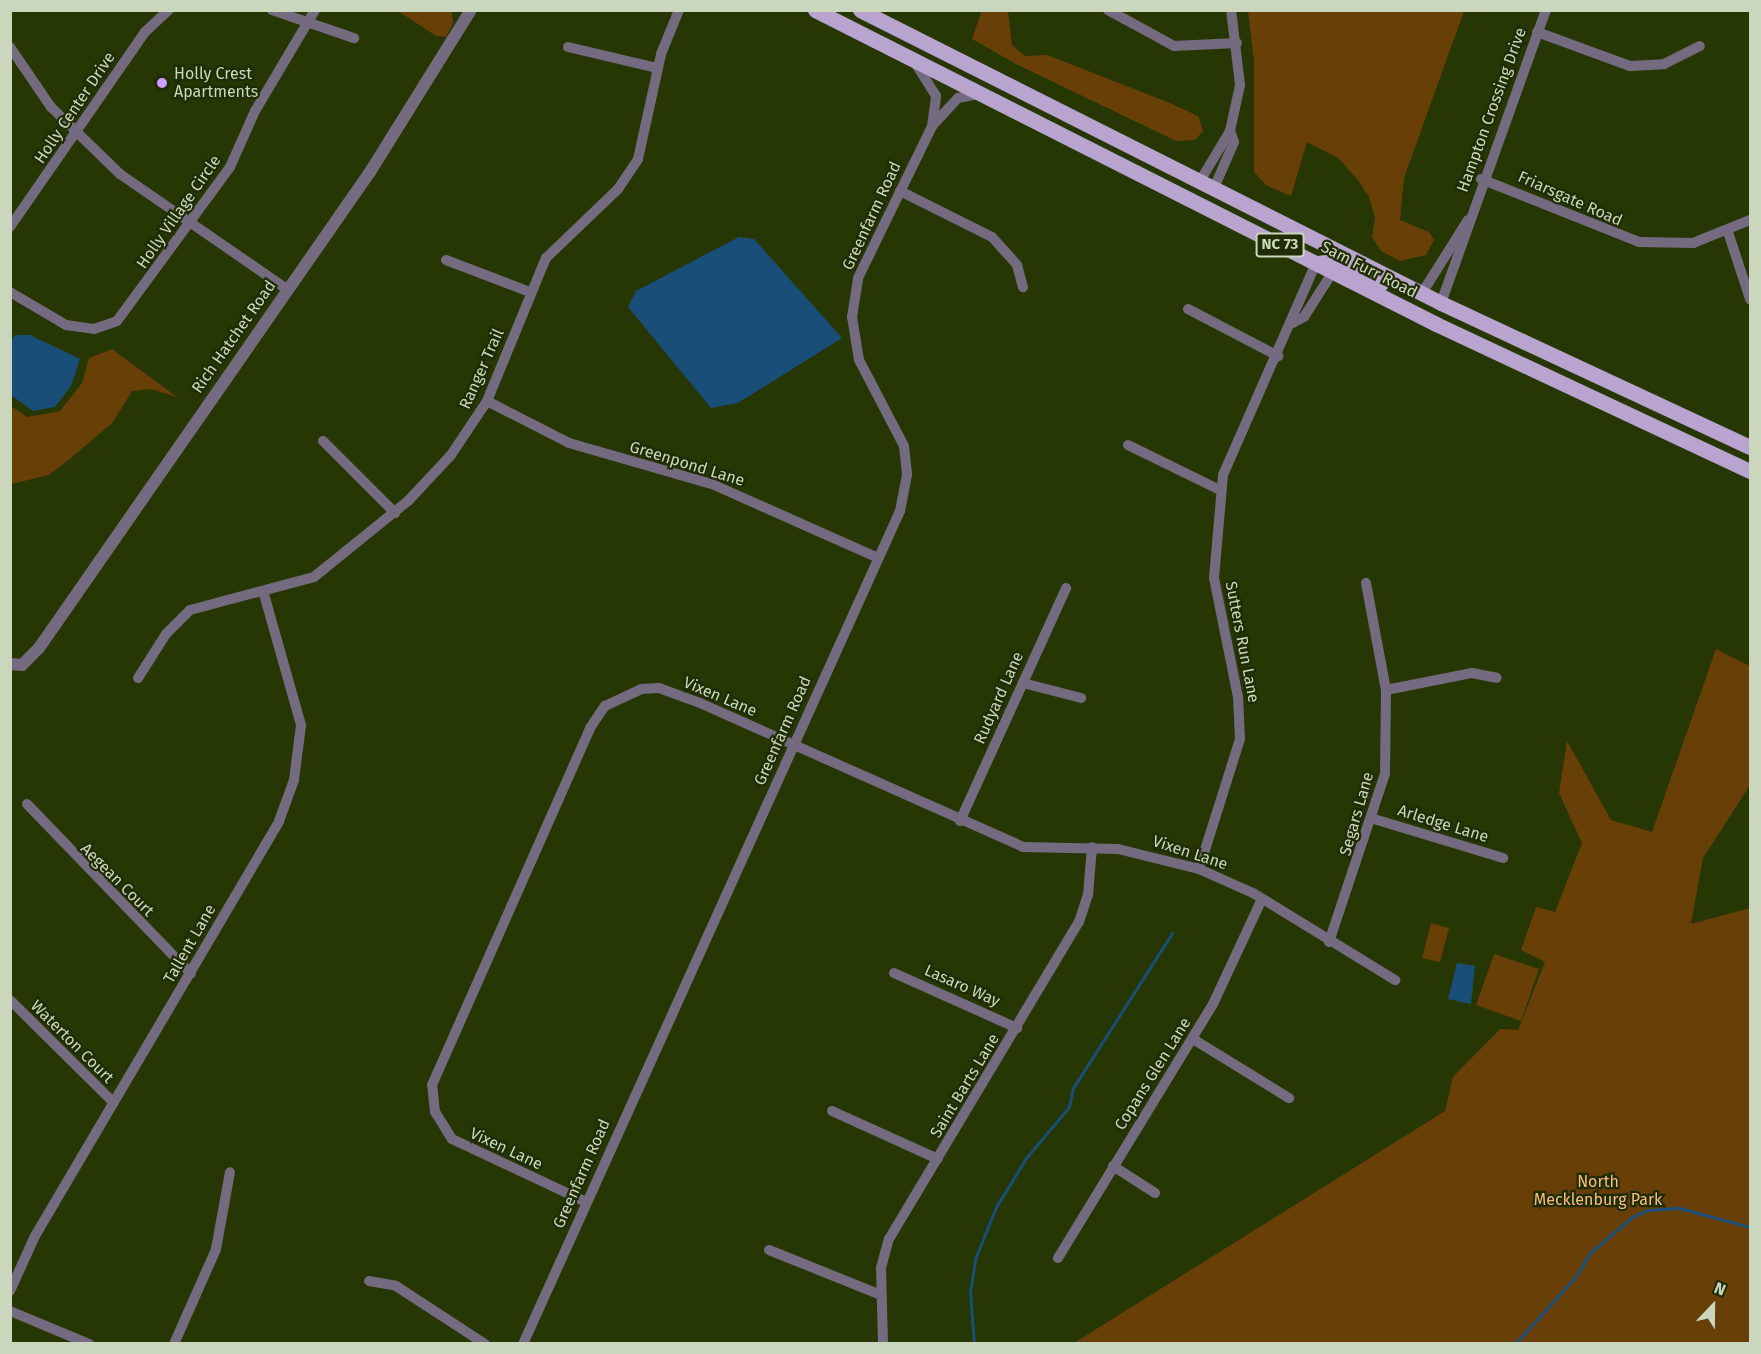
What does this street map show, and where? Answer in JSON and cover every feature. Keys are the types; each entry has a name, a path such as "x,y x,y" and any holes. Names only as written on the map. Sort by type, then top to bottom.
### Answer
{"main road":[{"name":"Sam Furr Road","path":"814,10 1332,273 1750,470"},
{"name":"Sam Furr Road","path":"860,10 1441,303 1750,447"},
{"path":"1037,123 1191,189 1207,185"},
{"path":"1316,263 1334,261 1509,335"}],"street":[{"name":"Holly Center Drive","path":"10,227 77,134 145,32 169,10"},
{"path":"272,10 354,38"},
{"name":"Holly Village Circle","path":"10,291 66,325 94,328 117,321 230,167 255,111 315,10"},
{"name":"Rich Hatchet Road","path":"10,664 22,665 39,648 408,116 471,10"},
{"name":"Ranger Trail","path":"138,678 166,634 190,610 314,577 395,513 451,455 487,401 530,292 556,243 608,200 638,159 649,128 657,68 679,10"},
{"path":"1108,10 1174,46 1237,43"},
{"path":"1207,185 1230,131 1240,85 1237,43 1231,10"},
{"name":"Hampton Crossing Drive","path":"1441,303 1467,238 1468,220 1481,179 1546,10"},
{"path":"1537,32 1630,66 1664,64 1700,46"},
{"path":"10,47 77,134 120,174 287,289"},
{"path":"568,47 657,68"},
{"name":"Greenfarm Road","path":"914,60 936,96 932,126"},
{"name":"Greenfarm Road","path":"523,1344 900,511 907,458 859,360 853,302 858,278 932,126 958,98 981,94"},
{"path":"1207,185 1234,142 1230,131"},
{"name":"Friarsgate Road","path":"1481,179 1638,242 1682,244 1728,232 1750,220"},
{"path":"900,191 992,237 1017,265 1023,287"},
{"name":"Hampton Crossing Drive","path":"1422,293 1468,220"},
{"path":"1728,232 1750,299"},
{"path":"446,260 530,292"},
{"name":"Sutters Run Lane","path":"1199,869 1240,739 1238,697 1214,578 1220,490 1237,438 1293,323 1292,311 1316,263"},
{"name":"Sutters Run Lane","path":"1293,323 1304,317 1332,273"},
{"path":"1188,309 1278,356"},
{"name":"Greenpond Lane","path":"487,401 569,443 712,484 878,558"},
{"path":"323,441 395,513"},
{"path":"1128,445 1220,490"},
{"name":"Segars Lane","path":"1329,942 1374,819 1385,774 1386,690 1366,583"},
{"name":"Rudyard Lane","path":"960,821 1066,588"},
{"name":"Tallent Lane","path":"10,1291 35,1236 191,974 279,820 298,766 301,725 294,689 263,591"},
{"path":"1386,690 1472,673 1497,678"},
{"path":"1023,683 1080,698"},
{"name":"Vixen Lane","path":"586,1202 452,1139 432,1099 440,1058 595,719 615,698 641,689 670,692 1023,847 1092,847 1136,852 1199,869 1262,899 1329,942 1395,980"},
{"name":"Aegean Court","path":"27,804 191,974"},
{"name":"Arledge Lane","path":"1374,819 1503,858"},
{"name":"Saint Barts Lane","path":"883,1344 881,1295 889,1239 1017,1028 1086,908 1092,847"},
{"name":"Copans Glen Lane","path":"1058,1258 1193,1039 1262,899"},
{"name":"Lasaro Way","path":"894,973 1017,1028"},
{"name":"Waterton Court","path":"10,1000 114,1102"},
{"path":"1193,1039 1288,1098"},
{"path":"832,1111 938,1159"},
{"path":"1113,1166 1155,1193"},
{"path":"174,1344 216,1249 230,1172"},
{"path":"769,1250 881,1295"},
{"path":"369,1281 396,1287 486,1344"},
{"path":"10,1311 89,1344"}],"green space":[{"path":"982,10 1008,11 1012,45 1025,56 1047,55 1170,103 1198,116 1203,131 1195,140 1176,141 1016,64 972,39"},
{"path":"398,11 452,11 453,23 446,37 436,36"},
{"path":"1248,11 1464,11 1404,178 1400,220 1429,232 1434,240 1426,255 1400,261 1381,251 1372,237 1375,217 1369,197 1358,180 1338,158 1307,142 1291,196 1266,185 1254,172 1254,61"},
{"path":"112,349 177,397 151,389 132,391 113,422 70,459 49,475 11,484 11,406 27,417 60,411 82,383 89,358"},
{"name":"North Mecklenburg Park","path":"1716,649 1750,666 1750,785 1703,858 1691,924 1750,908 1750,1343 1074,1343 1445,1111 1453,1077 1500,1029 1518,1030 1545,962 1521,950 1536,907 1555,912 1582,843 1559,793 1567,741 1611,820 1652,832"},
{"path":"1431,923 1449,928 1440,962 1422,958"},
{"path":"1494,954 1539,969 1521,1021 1476,1005"}],"water":[{"path":"739,237 754,239 842,338 738,403 711,408 628,307 636,291"},
{"path":"15,335 30,335 80,359 71,386 55,407 33,411 11,395 11,340"},
{"path":"1457,963 1475,966 1471,1004 1448,999"}],"waterway":[{"path":"974,1344 970,1292 975,1259 996,1207 1026,1158 1069,1107 1073,1088 1172,933"},
{"path":"1515,1344 1576,1276 1590,1253 1632,1217 1648,1210 1679,1208 1750,1227"}],"place":[{"name":"Holly Crest Apartments","path":"162,83"}]}
